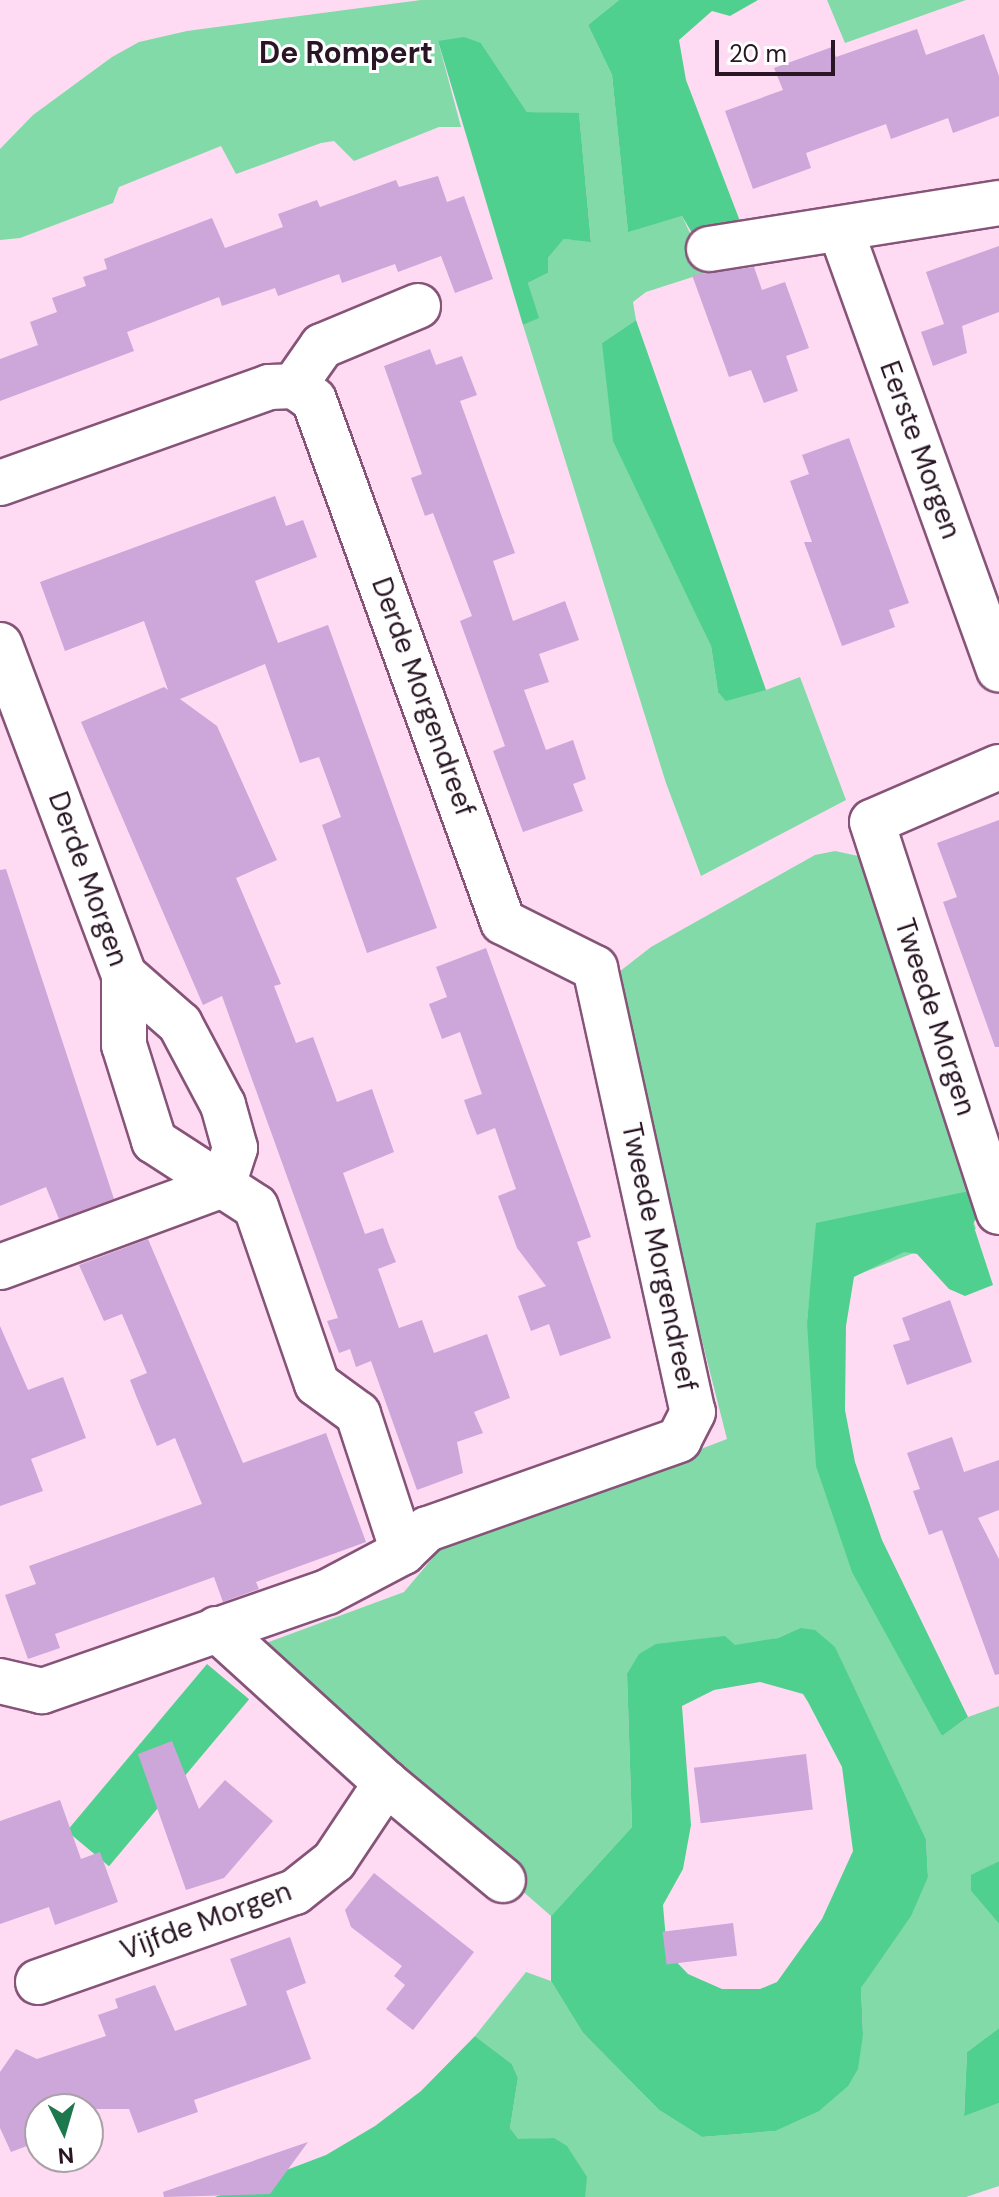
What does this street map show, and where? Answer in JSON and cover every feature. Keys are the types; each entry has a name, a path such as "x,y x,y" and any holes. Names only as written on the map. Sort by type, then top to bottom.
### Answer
{"street":[{"path":"709,249 841,231 999,203"},
{"name":"Eerste Morgen","path":"841,231 999,669"},
{"path":"0,483 269,387 294,386 322,346 418,306"},
{"name":"Derde Morgendreef","path":"294,386 314,400 331,441 503,922 595,968"},
{"name":"Derde Morgen","path":"0,645 124,975 124,1045 154,1141 256,1207 317,1384 358,1414 403,1552"},
{"name":"Tweede Morgen","path":"999,767 872,822 999,1212"},
{"name":"Tweede Morgendreef","path":"0,1681 42,1691 327,1592 403,1552 427,1529 679,1440 693,1412 595,968"},
{"path":"0,1267 223,1185 235,1148 223,1105 180,1024 124,975"},
{"path":"217,1629 386,1783 503,1880"},
{"name":"Vijfde Morgen","path":"38,1982 295,1892 334,1861 386,1783"}],"green space":[{"path":"421,0 619,0 588,25 612,75 628,231 682,216 708,272 646,292 633,302 636,320 602,343 686,591 711,646 718,692 766,690 800,677 846,800 701,876 666,783 523,325 538,318 528,283 548,273 548,258 564,239 591,241 579,114 527,112 481,43 438,41 461,127 439,127 354,161 334,141 321,143 236,174 221,146 119,187 113,203 20,238 0,240 0,149 33,115 112,57 139,42 187,31"},
{"path":"619,0 758,0 730,16 712,11 679,40 686,80 743,229 699,245 682,216 628,232 612,75 588,25"},
{"path":"827,0 966,0 845,43"},
{"path":"464,37 481,43 527,112 579,113 591,242 564,239 548,258 548,273 528,283 539,318 523,325 438,41"},
{"path":"636,320 766,690 726,701 718,692 711,646 613,441 602,343"},
{"path":"835,851 863,857 979,1189 965,1192 976,1229 810,1293 807,1322 942,1736 968,1717 999,1706 999,1861 971,1876 971,1891 999,1924 999,2028 967,2052 964,2115 999,2103 999,2186 966,2197 585,2197 554,2138 518,2140 510,2128 518,2078 512,2064 475,2036 526,1972 551,1981 583,2033 659,2110 702,2137 775,2131 863,2034 861,1988 928,1877 926,1839 835,1648 800,1628 778,1638 627,1674 632,1827 551,1916 247,1650 404,1592 441,1548 727,1439 610,979 651,947 815,855"},
{"path":"979,1189 981,1209 973,1224 993,1285 965,1296 949,1289 917,1254 904,1252 854,1277 846,1326 845,1410 855,1462 882,1540 968,1717 942,1736 852,1572 816,1466 807,1322 816,1223"},
{"path":"800,1628 815,1630 835,1647 926,1839 928,1877 911,1916 861,1988 863,2034 858,2069 848,2086 819,2111 775,2131 702,2137 659,2110 583,2033 551,1981 551,1916 632,1827 627,1674 639,1654 656,1644 725,1636 735,1645 778,1638","holes":["760,1682 803,1694 842,1767 853,1851 822,1919 777,1982 760,1989 722,1989 688,1974 667,1952 663,1905 683,1869 691,1825 682,1706 714,1690"]},
{"path":"207,1664 249,1699 109,1866 67,1831"},
{"path":"999,1861 999,1924 971,1891 971,1875"},
{"path":"999,2028 999,2103 964,2116 967,2052"},
{"path":"475,2036 512,2064 518,2078 510,2128 518,2139 554,2138 567,2146 587,2177 585,2197 215,2197 326,2155 375,2126 421,2091"}],"building":[{"path":"917,29 926,55 984,34 999,76 999,116 953,133 948,118 891,139 886,124 806,153 811,168 753,189 725,111 783,90 774,68 832,47 836,57"},
{"path":"438,176 447,202 464,196 493,279 455,293 441,256 398,272 395,264 342,283 339,274 278,296 275,288 222,306 219,297 127,332 134,351 0,401 0,359 38,345 30,322 57,312 52,298 86,286 83,277 107,269 104,259 212,218 225,248 283,227 278,214 317,200 320,207 396,180 399,187"},
{"path":"999,246 999,312 962,326 967,353 933,366 921,332 944,324 926,272"},
{"path":"754,267 762,290 785,282 809,348 786,356 798,391 764,403 751,370 729,377 692,275"},
{"path":"430,349 436,365 462,356 477,395 460,401 515,553 493,561 513,621 565,601 579,640 539,654 549,682 524,690 546,750 573,740 586,779 573,784 583,811 523,832 493,751 505,746 460,621 472,616 433,513 425,516 411,478 422,474 384,366"},
{"path":"849,438 909,603 889,610 895,627 842,646 804,542 812,542 790,481 809,474 802,455"},
{"path":"275,496 286,526 303,520 317,557 255,581 278,643 328,625 437,928 367,953 322,825 341,817 319,757 300,763 265,664 180,699 217,726 277,860 236,878 281,984 274,986 296,1043 313,1037 337,1102 372,1089 394,1152 343,1173 365,1234 383,1228 396,1262 378,1269 399,1328 422,1320 434,1353 487,1334 510,1398 474,1412 483,1433 457,1442 463,1473 417,1490 371,1361 356,1367 350,1349 339,1353 327,1321 338,1318 222,996 203,1005 81,722 164,687 168,690 144,621 65,651 40,582"},
{"path":"999,820 999,1047 995,1047 943,902 957,897 937,843"},
{"path":"6,869 114,1199 59,1219 46,1187 0,1206 0,870"},
{"path":"486,948 591,1237 577,1242 611,1338 560,1356 549,1324 531,1331 518,1296 546,1286 517,1248 498,1196 516,1189 495,1128 477,1135 464,1100 482,1094 460,1032 442,1039 429,1004 447,997 436,967"},
{"path":"148,1239 243,1463 326,1433 366,1542 256,1582 259,1589 223,1602 214,1577 55,1634 60,1648 28,1659 5,1595 36,1584 29,1566 202,1504 175,1438 157,1446 130,1380 147,1373 122,1314 104,1321 79,1265"},
{"path":"950,1300 972,1362 907,1385 893,1345 910,1340 902,1318"},
{"path":"0,1326 28,1390 63,1377 86,1438 31,1459 43,1491 0,1506"},
{"path":"952,1437 964,1472 999,1460 999,1510 978,1518 999,1559 999,1674 995,1675 942,1530 929,1535 913,1491 920,1489 907,1453"},
{"path":"172,1741 199,1809 225,1780 273,1821 224,1878 186,1890 138,1754"},
{"path":"806,1754 813,1810 701,1823 694,1768"},
{"path":"60,1800 81,1859 100,1852 118,1902 55,1925 49,1907 0,1924 0,1821"},
{"path":"374,1873 474,1952 413,2030 386,2009 405,1985 394,1976 402,1966 351,1927 345,1910"},
{"path":"733,1923 737,1956 667,1964 663,1932"},
{"path":"290,1937 306,1983 286,1991 311,2059 194,2100 198,2112 138,2133 129,2109 104,2109 104,2093 24,2093 24,2147 11,2152 0,2128 0,2072 16,2049 37,2059 106,2036 98,2015 118,2008 115,1999 155,1985 175,2031 247,2005 230,1959"},
{"path":"308,2142 270,2194 164,2197 163,2192"}],"district":[{"name":"De Rompert","path":"346,53"}]}
